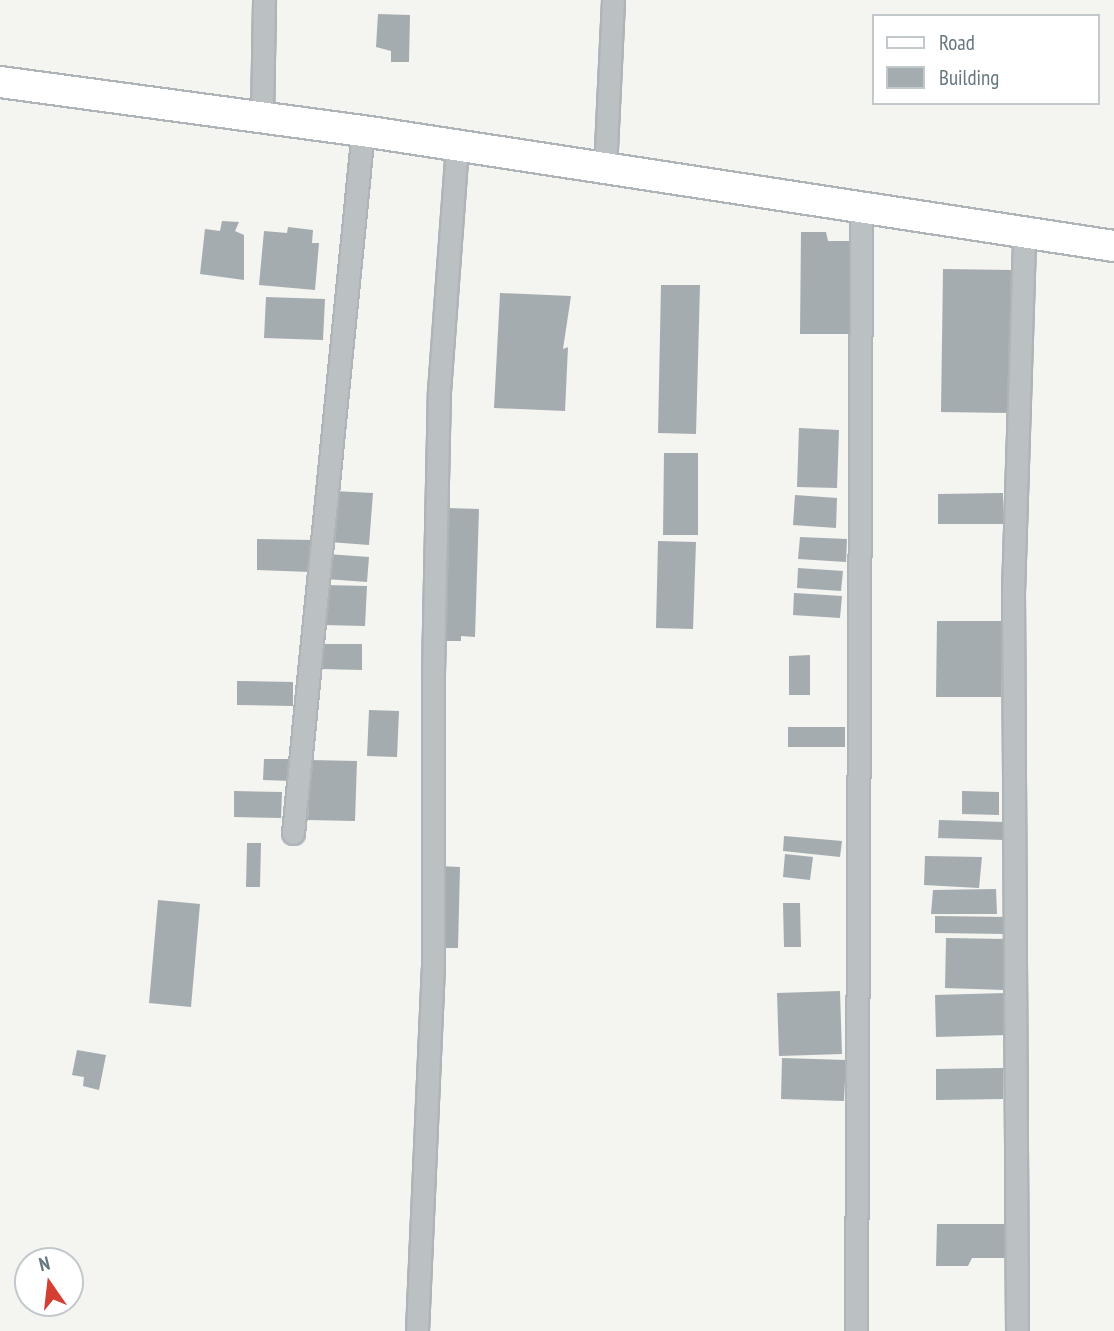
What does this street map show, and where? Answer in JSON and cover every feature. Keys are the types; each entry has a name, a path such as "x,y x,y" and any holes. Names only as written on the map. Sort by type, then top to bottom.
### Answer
{"main road":[{"path":"0,82 363,131 1114,246"}],"street":[{"path":"262,117 264,0"},
{"path":"605,170 613,0"},
{"path":"293,833 363,131"},
{"path":"417,1331 433,967 433,673 439,391 457,147"},
{"path":"856,1331 861,208"},
{"path":"1017,1331 1013,592 1024,232"}],"building":[{"path":"378,14 410,15 409,62 391,62 391,51 376,47"},
{"path":"222,221 239,222 235,231 244,235 244,280 200,274 205,229 220,231"},
{"path":"288,227 313,230 312,243 319,243 315,290 259,285 264,231 287,233"},
{"path":"801,232 826,232 828,241 852,241 851,334 800,334"},
{"path":"943,269 1011,270 1010,413 941,412"},
{"path":"661,285 700,285 696,434 658,433"},
{"path":"500,293 571,296 563,349 568,347 565,411 494,408"},
{"path":"266,297 325,299 323,340 264,338"},
{"path":"799,428 839,430 837,488 797,487"},
{"path":"664,453 698,453 698,535 663,535"},
{"path":"333,491 373,493 369,545 329,542"},
{"path":"1003,493 1003,524 938,524 938,494"},
{"path":"795,495 837,498 836,528 793,525"},
{"path":"448,508 479,509 475,637 461,636 461,641 444,641"},
{"path":"800,537 847,539 846,562 798,559"},
{"path":"257,539 311,540 310,572 257,570"},
{"path":"658,541 696,542 693,629 656,628"},
{"path":"327,554 369,557 367,582 326,579"},
{"path":"798,568 843,571 841,591 797,588"},
{"path":"325,585 367,586 365,626 323,625"},
{"path":"794,593 842,596 840,618 793,615"},
{"path":"937,621 1001,621 1001,697 936,697"},
{"path":"322,644 362,644 362,670 321,669"},
{"path":"810,655 810,695 789,695 789,656"},
{"path":"237,681 293,682 293,706 237,705"},
{"path":"369,710 399,711 397,757 367,756"},
{"path":"788,727 845,727 845,747 788,747"},
{"path":"264,759 292,759 292,781 263,780"},
{"path":"310,760 357,761 355,821 308,820"},
{"path":"234,791 282,792 281,818 234,817"},
{"path":"962,791 999,792 999,815 962,814"},
{"path":"939,820 1005,822 1005,840 938,838"},
{"path":"784,836 842,841 840,857 783,851"},
{"path":"247,843 261,843 260,887 246,887"},
{"path":"785,854 813,857 810,880 783,877"},
{"path":"925,856 982,857 979,888 924,885"},
{"path":"438,866 460,867 458,948 435,948"},
{"path":"996,889 997,914 931,914 933,890"},
{"path":"158,900 200,904 191,1007 149,1003"},
{"path":"783,903 800,903 801,947 784,947"},
{"path":"935,916 1006,917 1005,934 935,933"},
{"path":"946,938 1006,939 1005,990 945,988"},
{"path":"840,991 842,1054 779,1056 777,993"},
{"path":"1006,993 1007,1035 936,1037 935,995"},
{"path":"77,1050 106,1055 99,1090 83,1086 84,1077 72,1075"},
{"path":"782,1058 846,1060 844,1101 781,1099"},
{"path":"1003,1068 1003,1099 936,1100 936,1069"},
{"path":"937,1224 1008,1224 1008,1258 972,1258 968,1266 936,1266"}]}
